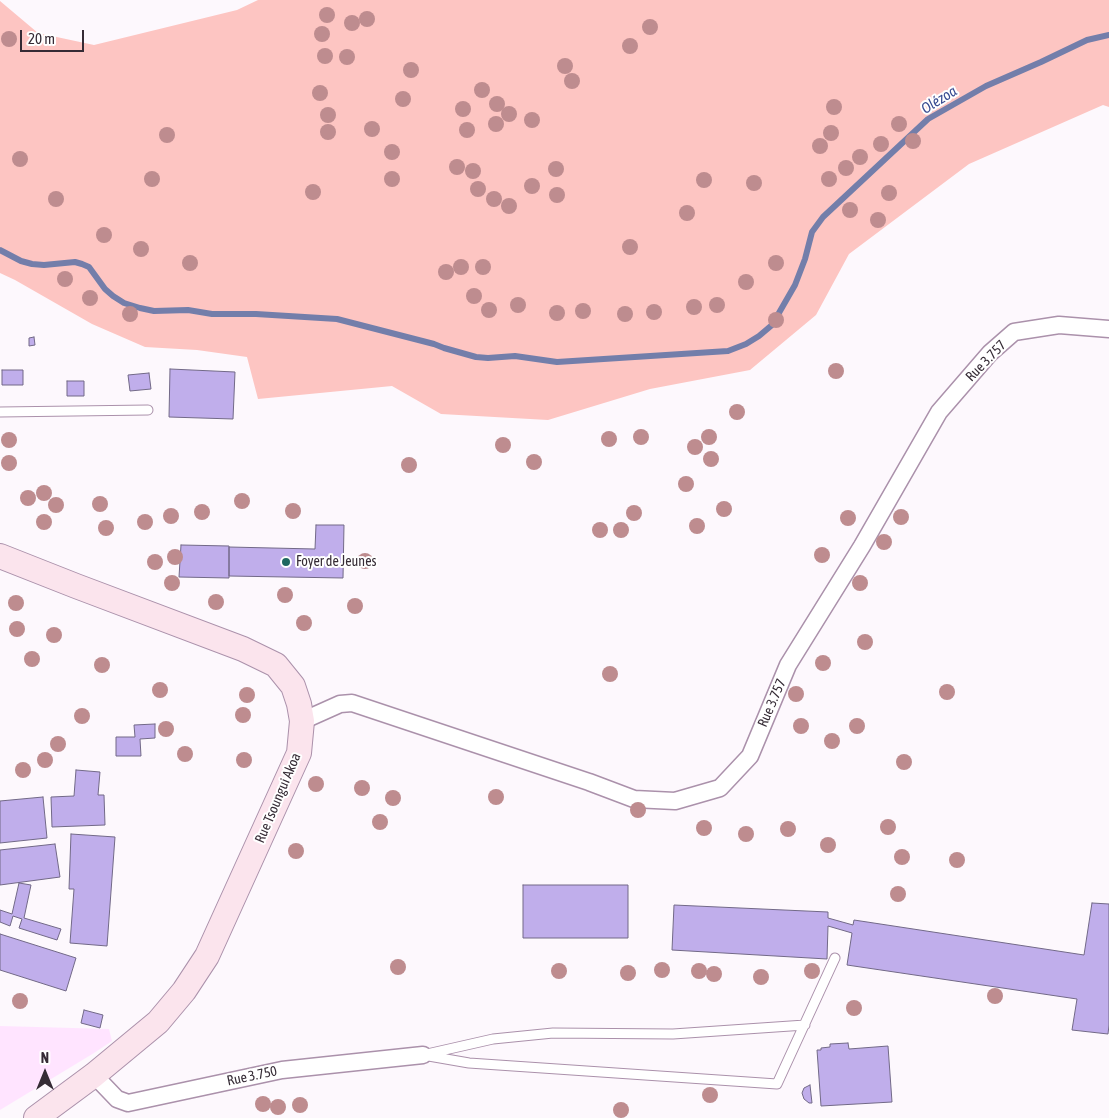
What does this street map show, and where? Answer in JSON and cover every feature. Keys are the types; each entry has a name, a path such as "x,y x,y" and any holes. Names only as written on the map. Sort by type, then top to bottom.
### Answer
{"main road":[{"name":"Rue Tsoungui Akoa","path":"0,556 244,649 276,665 293,686 302,721 299,753 207,956 184,991 158,1022 36,1118"}],"street":[{"name":"Rue 3.757","path":"302,721 340,704 352,703 589,782 634,799 675,801 720,788 750,756 788,666 862,546 939,412 990,353 1014,332 1059,325 1109,329"},
{"name":"Rue 3.750","path":"94,1074 118,1099 128,1103 282,1070 423,1055"}],"lane":[{"path":"0,412 148,410"},
{"path":"423,1055 469,1063 777,1084 835,958"},
{"path":"423,1055 493,1039 553,1033 672,1034 805,1025"}],"shaded area":[{"path":"258,0 1109,0 1109,107 1103,105 969,164 849,254 816,315 750,370 650,389 548,420 441,414 392,386 258,399 247,357 197,350 145,347 92,324 0,273 0,1 38,33 94,45 237,10"},
{"path":"0,1026 109,1029 112,1041 0,1110"}],"building":[{"path":"34,337 35,345 29,346 29,338"},
{"path":"170,369 235,372 233,419 169,417"},
{"path":"2,370 23,370 23,385 2,385"},
{"path":"149,373 151,389 130,391 128,375"},
{"path":"67,381 84,381 84,396 67,396"},
{"name":"Foyer de Jeunes","path":"316,525 344,525 343,578 229,576 229,547 315,549"},
{"path":"181,545 229,546 229,578 179,577"},
{"path":"155,724 155,738 140,739 141,756 116,756 116,737 135,737 134,725"},
{"path":"76,770 100,772 98,795 104,795 105,825 52,827 51,797 74,796"},
{"path":"43,797 47,838 0,843 0,801"},
{"path":"71,834 115,837 107,946 70,943 74,889 69,889"},
{"path":"55,844 60,877 0,885 0,850"},
{"path":"19,883 31,885 24,918 61,929 57,940 19,928 22,919 13,916 10,926 0,922 0,910 12,914"},
{"path":"523,885 628,885 628,938 523,938"},
{"path":"1092,903 1109,904 1108,1034 1072,1030 1077,999 847,965 852,933 828,926 827,959 672,950 674,905 828,912 828,918 853,925 854,920 1084,955"},
{"path":"0,934 76,958 66,991 0,970"},
{"path":"84,1010 103,1015 100,1028 81,1023"},
{"path":"848,1043 849,1049 888,1046 892,1102 821,1106 817,1050 830,1047 830,1044"},
{"path":"810,1085 812,1103 804,1099 802,1093 804,1088"}],"waterway":[{"name":"Olézoa","path":"0,250 21,261 32,264 44,265 75,262 82,264 89,267 105,289 113,296 124,303 140,308 154,311 188,310 212,314 256,314 337,319 476,357 515,356 557,362 728,351 746,344 772,325 795,285 805,259 812,232 823,217 928,119 986,86 1087,40 1109,35"}],"place":[{"name":"Foyer de Jeunes","path":"286,562"}]}
